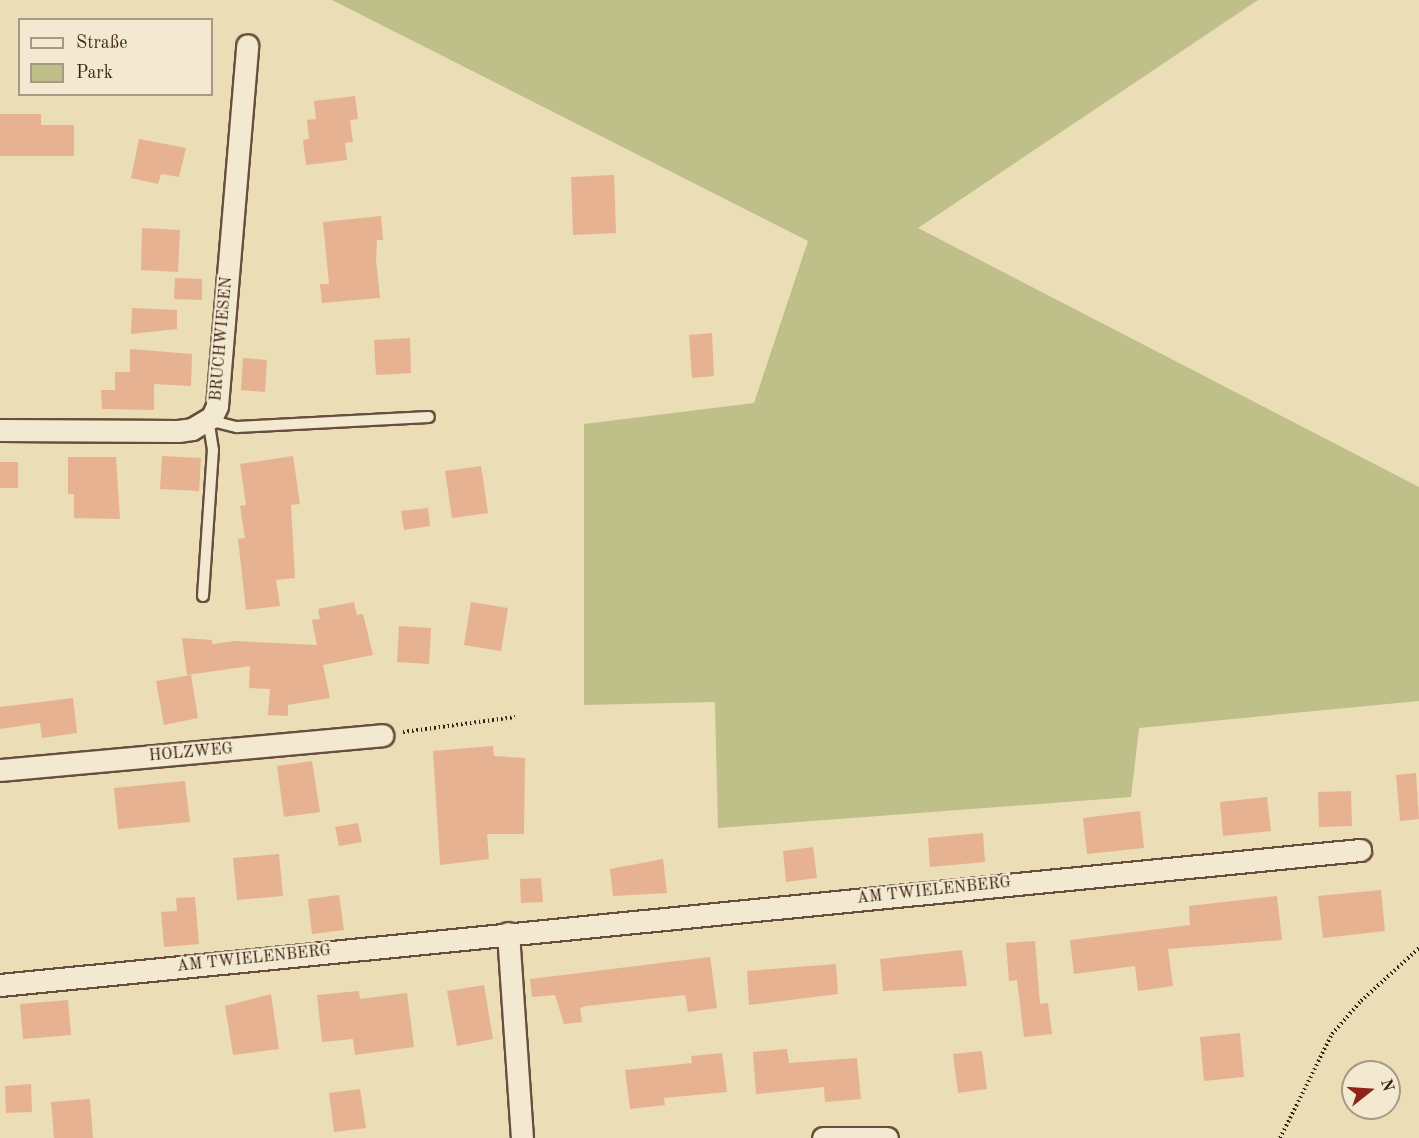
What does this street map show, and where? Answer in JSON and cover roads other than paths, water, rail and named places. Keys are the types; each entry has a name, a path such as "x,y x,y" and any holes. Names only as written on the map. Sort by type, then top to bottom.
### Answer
{"street":[{"name":"BRUCHWIESEN","path":"0,430 178,431 192,429 208,420 217,406 247,45"},
{"name":"HOLZWEG","path":"0,770 382,735"},
{"name":"AM TWIELENBERG","path":"0,985 1360,850"},
{"path":"508,933 522,1138"},
{"path":"824,1138 887,1138"}],"lane":[{"path":"203,596 213,450 208,420 237,427 429,417"}]}
